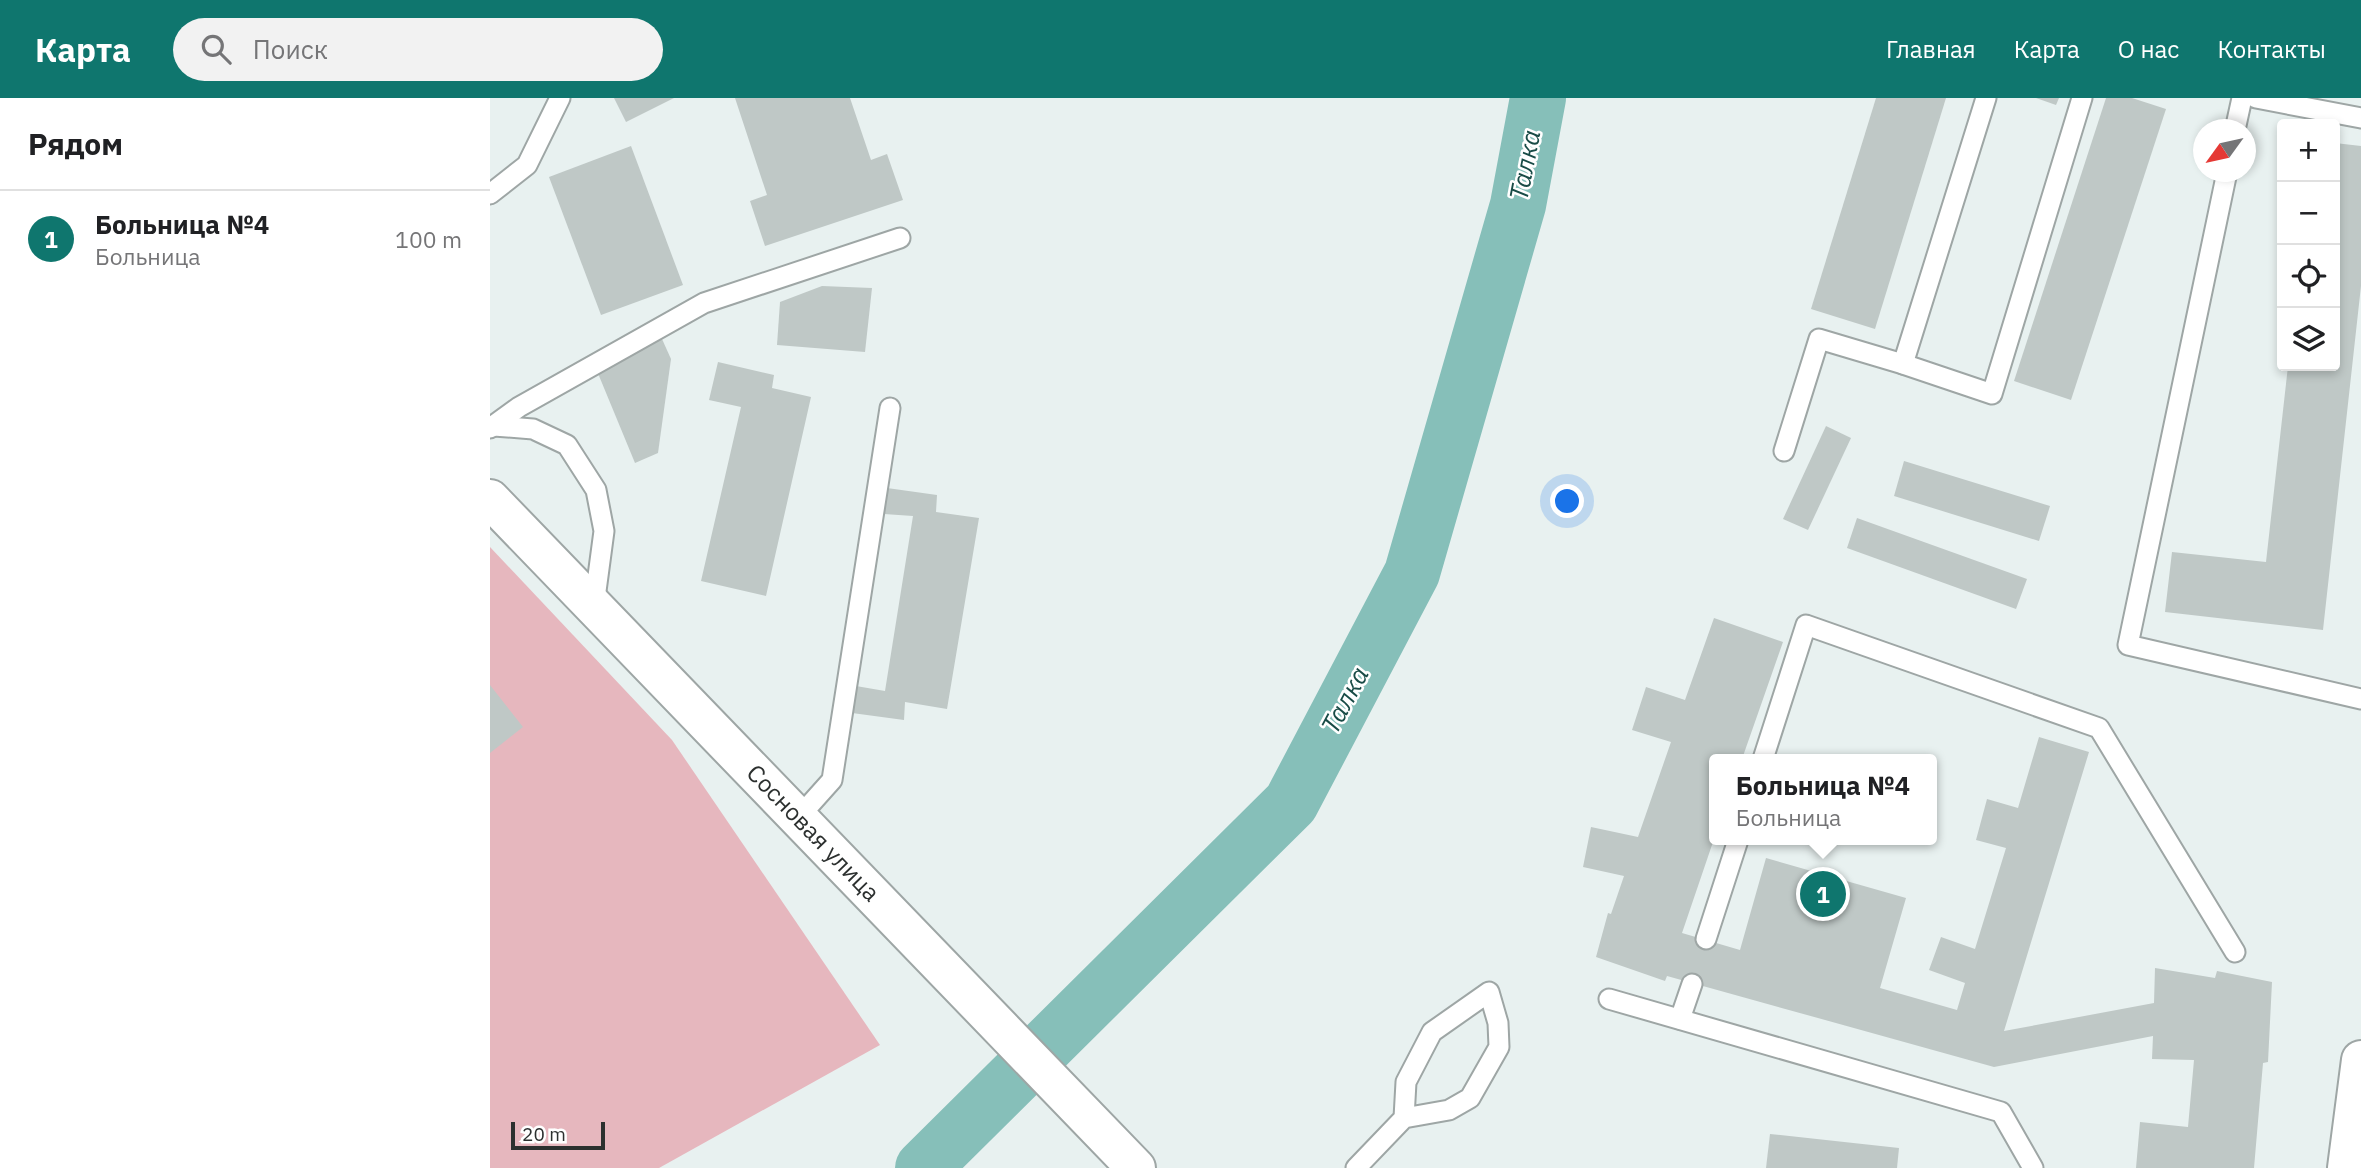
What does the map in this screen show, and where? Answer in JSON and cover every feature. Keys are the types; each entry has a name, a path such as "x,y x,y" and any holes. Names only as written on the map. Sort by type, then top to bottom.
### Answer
{"street":[{"name":"Сосновая улица","path":"490,499 1136,1168"},
{"path":"2347,1168 2361,1060"}],"lane":[{"path":"490,194 527,165 560,98"},
{"path":"1903,364 1986,98"},
{"path":"1784,451 1819,339 1992,394 2082,98"},
{"path":"2237,119 2242,98"},
{"path":"2256,98 2361,118"},
{"path":"2225,182 2128,645 2361,699"},
{"path":"492,427 520,407 704,303 900,238"},
{"path":"798,818 832,779 890,408"},
{"path":"492,427 533,429 567,445 596,490 604,531 594,606"},
{"path":"1765,754 1806,625 2098,728 2235,952"},
{"path":"1706,939 1736,845"},
{"path":"1680,1019 1692,984"},
{"path":"1356,1168 1404,1118 1449,1110 1470,1098 1499,1047 1498,1023 1489,992 1432,1032 1406,1082 1404,1118"},
{"path":"1609,999 2001,1112 2033,1168"}],"shaded area":[{"path":"490,547 672,740 880,1045 659,1168 490,1168"}],"building":[{"path":"614,98 674,98 626,122"},
{"path":"735,98 850,98 871,160 887,154 903,200 765,246 750,201 767,195"},
{"path":"1876,98 1946,98 1875,329 1811,309"},
{"path":"2036,98 2059,98 2056,105"},
{"path":"2106,98 2132,98 2166,109 2071,400 2014,381"},
{"path":"2340,144 2361,146 2361,286 2323,630 2165,612 2172,552 2266,562 2287,371 2340,371"},
{"path":"631,146 683,285 601,315 549,177"},
{"path":"822,286 872,288 865,352 777,345 780,302"},
{"path":"662,339 671,359 658,453 635,463 597,371"},
{"path":"718,362 774,375 772,388 811,397 766,596 701,581 741,407 709,400"},
{"path":"1826,426 1851,438 1808,530 1783,519"},
{"path":"1904,461 2050,506 2039,541 1894,496"},
{"path":"887,488 937,495 936,512 979,518 947,709 905,702 904,720 852,713 856,686 885,691 913,516 884,514"},
{"path":"1857,518 2027,579 2016,609 1847,548"},
{"path":"1714,618 1783,642 1744,754 1709,754 1709,845 1712,845 1682,933 1740,950 1766,858 1906,898 1880,988 1957,1010 1965,983 1929,970 1941,937 1975,949 2006,848 1976,840 1987,799 2018,808 2039,737 2089,752 2004,1031 2154,1003 2155,968 2215,978 2217,971 2272,982 2268,1062 2263,1063 2254,1168 2136,1168 2140,1122 2188,1127 2194,1060 2152,1059 2153,1036 1994,1067 1667,976 1665,981 1596,957 1608,913 1611,914 1624,876 1583,867 1591,827 1638,837 1671,742 1632,730 1646,687 1685,700"},
{"path":"490,685 523,727 490,753"},
{"path":"1770,1134 1899,1148 1897,1168 1766,1168"}],"waterway":[{"name":"Талка","path":"923,1168 1291,803 1412,573 1518,205 1538,98"}],"place":[{"name":"Больница №4","path":"1823,894"}]}
